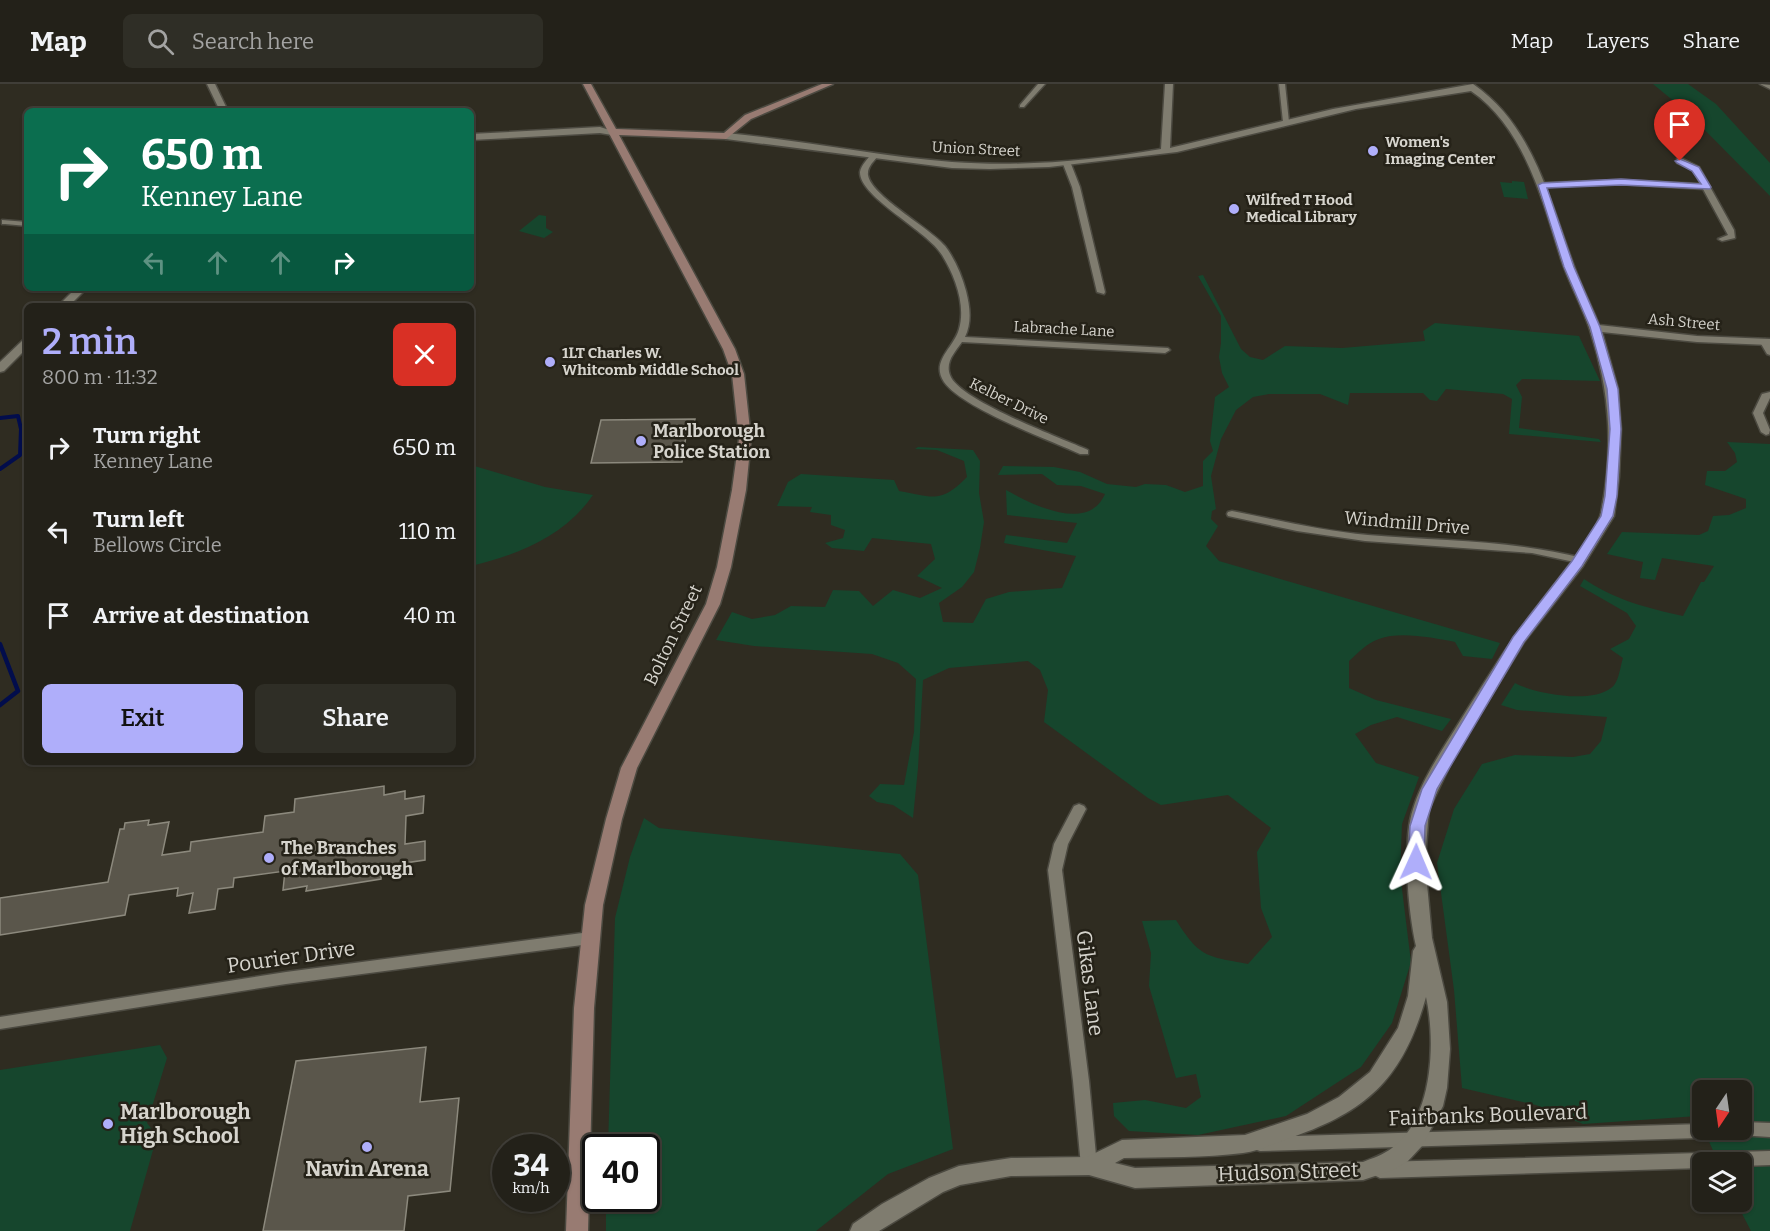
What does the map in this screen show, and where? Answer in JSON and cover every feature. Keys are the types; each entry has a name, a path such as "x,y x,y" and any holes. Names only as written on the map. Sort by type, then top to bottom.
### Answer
{"main road":[{"name":"Bolton Street","path":"577,1231 584,1008 590,938 600,874 629,768 703,624 719,585 732,531 746,440 735,363 587,84"},
{"path":"726,136 748,117 829,84"},
{"name":"Union Street","path":"612,132 726,136"}],"street":[{"path":"211,84 223,108"},
{"path":"1022,106 1042,84"},
{"path":"1165,151 1169,84"},
{"path":"1282,84 1286,122"},
{"path":"1763,84 1770,87"},
{"name":"Union Street","path":"726,136 792,141 875,155 951,164 1005,167 1067,164 1199,145 1286,122 1405,96 1470,86"},
{"name":"Hudson Street","path":"861,1231 912,1197 959,1176 1011,1167 1089,1166 1134,1178 1363,1171 1386,1163 1401,1154 1415,1140 1433,1106 1440,1069 1437,1002 1423,938 1416,845 1421,809 1429,789 1518,640 1580,560 1607,516 1613,477 1615,405 1595,327 1569,267 1537,172 1502,113 1489,99 1470,86"},
{"name":"Union Street","path":"474,137 600,130 612,132"},
{"name":"Kelber Drive","path":"875,155 867,165 864,175 867,184 887,204 932,237 950,263 966,305 961,339 944,363 944,371 954,389 981,405 1084,453"},
{"path":"1680,161 1696,169 1707,187 1732,236 1722,239"},
{"path":"1067,164 1076,187 1101,292"},
{"path":"1542,185 1621,182 1707,187"},
{"path":"4,222 24,224"},
{"path":"66,303 79,291"},
{"name":"Ash Street","path":"1595,327 1768,345"},
{"name":"Labrache Lane","path":"961,339 1165,350"},
{"path":"0,369 24,345"},
{"path":"1766,432 1758,413 1765,396 1770,395"},
{"name":"Windmill Drive","path":"1232,514 1297,528 1365,538 1532,550 1580,560"},
{"name":"Gikas Lane","path":"1078,809 1061,844 1055,870 1082,1081 1089,1166"},
{"name":"Pourier Drive","path":"0,1023 263,981 590,938"},
{"name":"Hudson Street","path":"1089,1166 1122,1149 1245,1144 1292,1130 1329,1113 1361,1092 1377,1078 1399,1046 1413,1014 1423,938"},
{"path":"1752,1129 1770,1130"},
{"name":"Fairbanks Boulevard","path":"1245,1144 1692,1131"},
{"path":"1363,1171 1770,1158"}],"green space":[{"path":"1653,84 1688,84 1716,104 1770,163 1770,196 1687,112"},
{"path":"1512,181 1524,182 1528,199 1504,197 1500,182 1512,183"},
{"path":"539,215 546,216 546,228 553,232 544,238 519,231"},
{"path":"1203,275 1241,349 1250,357 1263,360 1285,346 1342,348 1425,341 1423,331 1435,323 1579,336 1600,381 1522,379 1516,385 1522,397 1519,428 1599,439 1601,442 1509,434 1512,399 1503,394 1446,389 1437,401 1430,400 1423,393 1350,393 1348,405 1320,394 1269,394 1253,397 1236,410 1221,439 1211,476 1216,509 1212,511 1211,519 1218,526 1206,546 1219,561 1500,643 1492,659 1463,656 1455,642 1417,636 1387,637 1363,648 1349,661 1349,688 1376,700 1451,719 1442,731 1397,717 1371,725 1355,734 1376,763 1419,777 1402,824 1400,873 1411,962 1392,1023 1361,1067 1286,1116 1198,1135 1129,1131 1114,1116 1113,1103 1145,1100 1186,1108 1201,1097 1196,1074 1176,1078 1149,986 1151,953 1142,921 1176,920 1198,949 1213,957 1248,964 1272,937 1261,908 1257,852 1271,828 1228,795 1161,805 1148,798 1044,722 1048,690 1040,670 1028,661 949,668 923,680 913,818 893,805 877,802 869,796 880,784 904,785 914,732 916,679 898,663 872,654 754,646 716,640 732,612 752,619 775,615 791,606 825,607 833,590 859,591 873,606 893,590 920,598 942,588 917,576 935,559 931,544 872,538 864,551 832,548 825,543 843,538 845,530 831,525 831,515 810,512 812,507 777,506 788,482 801,474 894,480 899,491 936,496 950,491 967,477 964,461 937,450 915,449 918,447 973,450 980,461 979,493 984,522 980,548 974,572 962,587 939,603 943,622 973,623 986,599 1009,592 1062,588 1076,556 1004,543 1006,535 1067,543 1077,523 1007,515 1006,490 1045,508 1073,514 1086,512 1097,506 1105,494 1081,486 1057,485 1042,474 998,475 1003,466 1054,467 1080,472 1107,484 1136,487 1145,484 1166,485 1185,492 1203,486 1203,461 1213,451 1210,441 1215,397 1229,387 1222,373 1219,357 1221,316 1198,276"},
{"path":"1727,442 1770,444 1770,1231 1751,1231 1741,1212 1752,1212 1752,1152 1714,1152 1708,1140 1752,1140 1752,1080 1692,1080 1692,1116 1583,1124 1536,1105 1462,1088 1454,990 1437,863 1454,809 1482,764 1515,755 1573,757 1590,754 1601,741 1607,717 1517,710 1501,705 1515,683 1536,691 1563,696 1590,696 1602,693 1614,686 1623,658 1610,649 1629,639 1636,626 1627,613 1580,586 1584,579 1607,593 1683,616 1701,582 1704,582 1714,566 1662,558 1655,580 1640,578 1643,562 1607,554 1622,532 1699,535 1708,531 1713,516 1729,515 1746,508 1746,499 1705,485 1707,471 1725,471 1737,462 1735,453"},
{"path":"474,466 545,487 593,495 569,522 554,533 523,550 474,565"},
{"path":"644,818 659,828 900,854 918,875 953,1149 888,1174 816,1231 606,1231 606,1212 660,1212 660,1134 608,1134 615,918 630,857"},
{"path":"160,1045 167,1058 147,1123 157,1136 130,1231 0,1231 0,1070"}],"shaded area":[{"path":"1428,154 1447,156 1449,162 1427,165 1392,161 1392,157"}],"building":[{"name":"Marlborough Police Station","path":"695,419 692,436 686,436 682,462 591,463 601,420"},
{"name":"The Branches of Marlborough","path":"384,786 384,795 405,791 405,799 424,796 423,813 406,816 405,844 425,841 425,860 405,863 405,872 381,875 381,879 306,891 307,886 283,890 285,871 234,878 233,887 218,889 215,909 189,913 193,893 177,896 178,888 129,895 125,915 0,935 0,898 108,882 120,829 124,829 125,823 149,820 148,825 169,822 162,855 190,851 191,842 263,832 265,816 294,812 295,799"},
{"name":"Navin Arena","path":"426,1047 420,1102 459,1098 450,1191 408,1196 404,1231 263,1231 296,1061"}],"waterway":[{"path":"0,418 18,416 21,429 20,455 0,469"},
{"path":"0,644 18,691 0,705"}],"place":[{"name":"Women's Imaging Center","path":"1373,151"},
{"name":"Wilfred T Hood Medical Library","path":"1234,209"},
{"name":"1LT Charles W. Whitcomb Middle School","path":"550,362"},
{"name":"Marlborough Police Station","path":"641,441"},
{"name":"The Branches of Marlborough","path":"269,858"},
{"name":"Marlborough High School","path":"108,1124"},
{"name":"Navin Arena","path":"367,1147"}],"route":[{"path":"1416,862 1421,809 1429,789 1518,640 1578,563 1607,516 1611,496 1616,429 1612,389 1595,327 1569,267 1542,185 1621,182 1707,187 1696,169 1680,161"}]}
